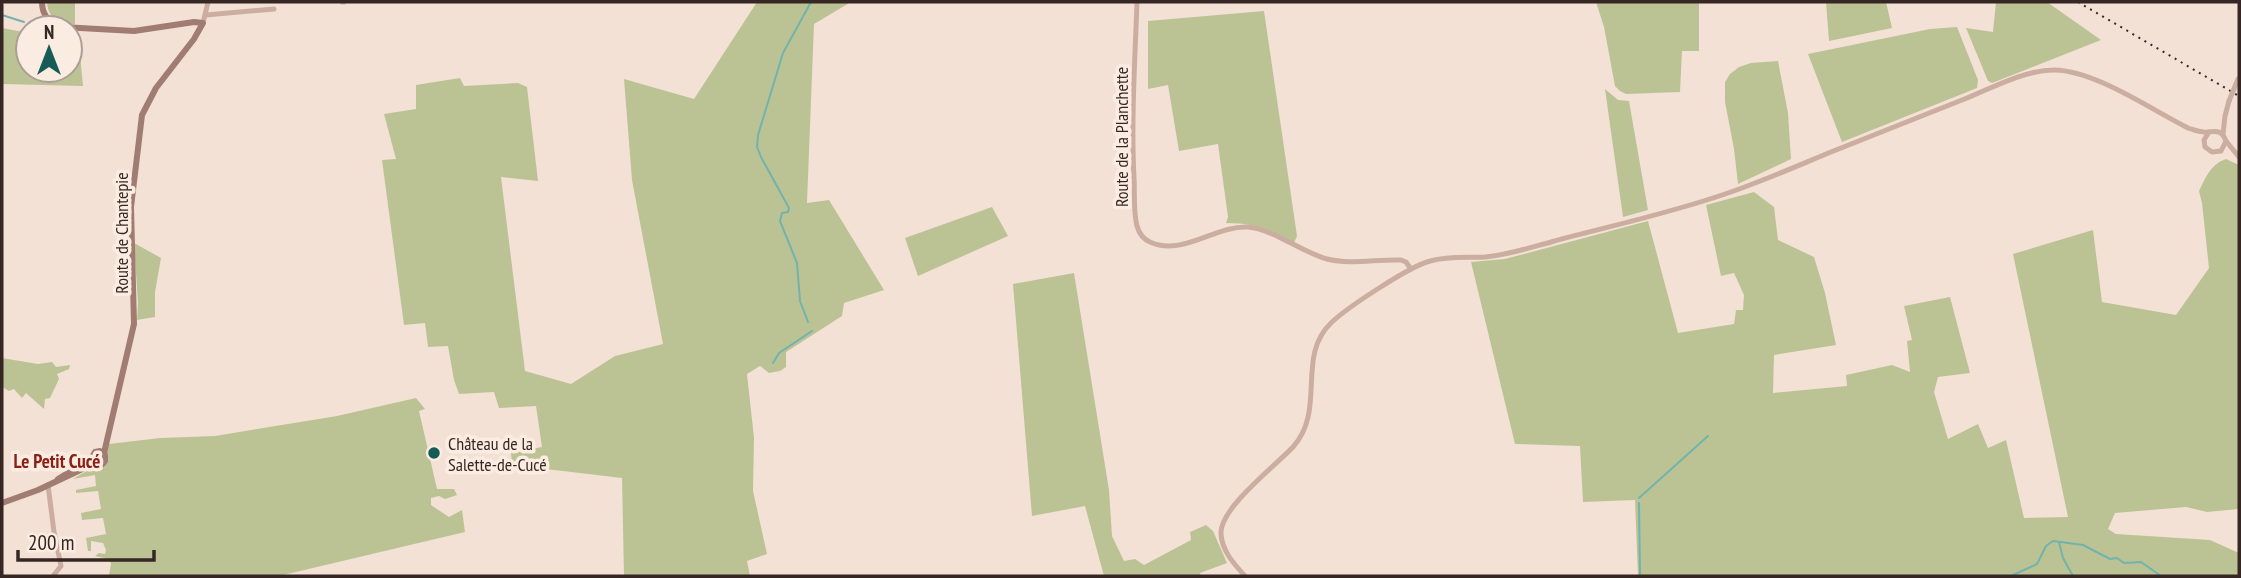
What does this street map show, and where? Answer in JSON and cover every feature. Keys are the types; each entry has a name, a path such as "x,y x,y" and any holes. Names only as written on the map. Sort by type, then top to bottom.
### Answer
{"main road":[{"path":"42,2 46,17 62,27 134,31 203,23"},
{"name":"Route de Chantepie","path":"101,452 114,413 134,324 131,207 141,122 150,96 194,39 203,23"},
{"path":"2,503 48,485 92,461 94,452 101,452 106,458 104,464 98,466 92,461"}],"street":[{"name":"Route de Chantepie","path":"203,23 208,2"},
{"name":"Route de la Planchette","path":"1137,2 1132,142 1136,220 1141,235 1147,241 1157,244 1191,243 1224,229 1255,228 1328,259 1354,262 1401,260 1411,269"},
{"path":"206,15 274,9"},
{"path":"1245,576 1224,547 1221,524 1235,503 1298,441 1312,400 1312,357 1316,343 1329,324 1411,269 1437,259 1507,254 1728,194 1986,90 2039,72 2054,70 2086,76 2188,128 2211,152 2221,151 2239,157"},
{"path":"2238,77 2225,116 2223,134 2239,157"},
{"path":"2204,144 2205,137 2225,116"},
{"path":"2188,128 2223,134"},
{"path":"2221,151 2226,141"},
{"path":"48,485 61,566 53,576"}],"green space":[{"path":"47,2 75,2 75,14 50,14"},
{"path":"757,2 851,2 814,24 807,203 829,200 884,290 844,303 842,316 786,352 786,367 780,371 769,373 760,366 747,374 754,438 753,491 767,554 747,561 750,576 624,576 622,478 512,465 511,453 542,447 536,406 499,408 494,392 459,394 448,346 428,347 425,323 404,325 382,160 396,159 384,114 416,109 416,85 460,78 464,86 518,83 527,87 538,181 501,177 525,371 571,384 615,356 663,344 632,180 624,79 694,99"},
{"path":"1596,2 1699,2 1699,51 1682,51 1680,92 1626,94 1615,86 1604,27"},
{"path":"1826,2 1886,2 1892,28 1829,41"},
{"path":"1996,2 2047,2 2101,40 1992,83 1988,81 1966,28 1993,32"},
{"path":"1264,11 1297,236 1294,243 1261,228 1226,223 1228,217 1218,144 1179,151 1168,85 1148,89 1148,21"},
{"path":"1957,27 1978,80 1977,88 1842,142 1808,54 1930,29"},
{"path":"2,28 14,30 14,84 83,86 2,84"},
{"path":"1778,61 1788,113 1791,159 1738,184 1725,102 1725,82 1739,67 1751,63"},
{"path":"1605,89 1618,100 1629,101 1648,210 1623,217"},
{"path":"2226,159 2239,165 2239,509 2207,512 2186,507 2115,513 2108,529 2116,534 2210,540 2239,553 2239,576 1638,576 1635,500 1583,502 1580,446 1515,444 1471,262 1505,259 1648,221 1678,333 1734,324 1736,310 1743,310 1744,295 1734,273 1721,276 1706,205 1754,192 1774,207 1778,240 1814,257 1836,345 1774,355 1773,393 1847,386 1846,375 1892,365 1910,372 1907,341 1912,340 1904,306 1950,297 1970,373 1938,377 1934,392 1948,439 1978,424 1988,448 2006,440 2024,518 2068,517 2013,254 2093,230 2102,302 2176,315 2209,268 2199,191 2213,168"},
{"path":"992,207 1008,236 918,276 905,238"},
{"path":"134,243 161,258 155,292 155,317 137,320 138,303"},
{"path":"1074,273 1109,490 1112,536 1124,561 1135,559 1144,565 1191,540 1190,532 1206,525 1213,531 1227,563 1200,573 1201,576 1104,576 1085,506 1032,516 1013,284"},
{"path":"2,358 38,364 52,362 56,367 70,365 69,369 57,374 59,379 50,398 45,399 44,409 26,393 22,398 14,389 9,391 2,387"},
{"path":"416,398 425,409 419,411 437,489 454,489 457,495 445,499 439,496 431,498 431,505 449,517 462,510 465,532 279,576 109,576 111,563 108,559 95,556 99,553 105,554 103,543 91,541 91,551 88,551 86,538 106,534 103,518 82,520 81,513 101,509 98,491 76,493 76,490 96,486 95,475 73,479 93,467 105,467 109,444 160,438 215,436 337,416"}],"waterway":[{"path":"808,322 800,301 797,263 780,221 782,213 788,212 789,208 757,147 758,135 783,53 811,2"},
{"path":"2,15 14,19"},
{"path":"773,363 779,353 812,331"},
{"path":"1639,498 1708,436"},
{"path":"1639,503 1640,576"},
{"path":"2011,576 2037,564 2046,546 2053,541 2083,545 2124,563 2141,562 2161,576"},
{"path":"2059,542 2063,558 2073,576"}],"railway":[{"path":"2078,2 2239,96"}],"place":[{"name":"Château de la Salette-de-Cucé","path":"434,453"}],"district":[{"name":"Le Petit Cucé","path":"57,461"}]}
